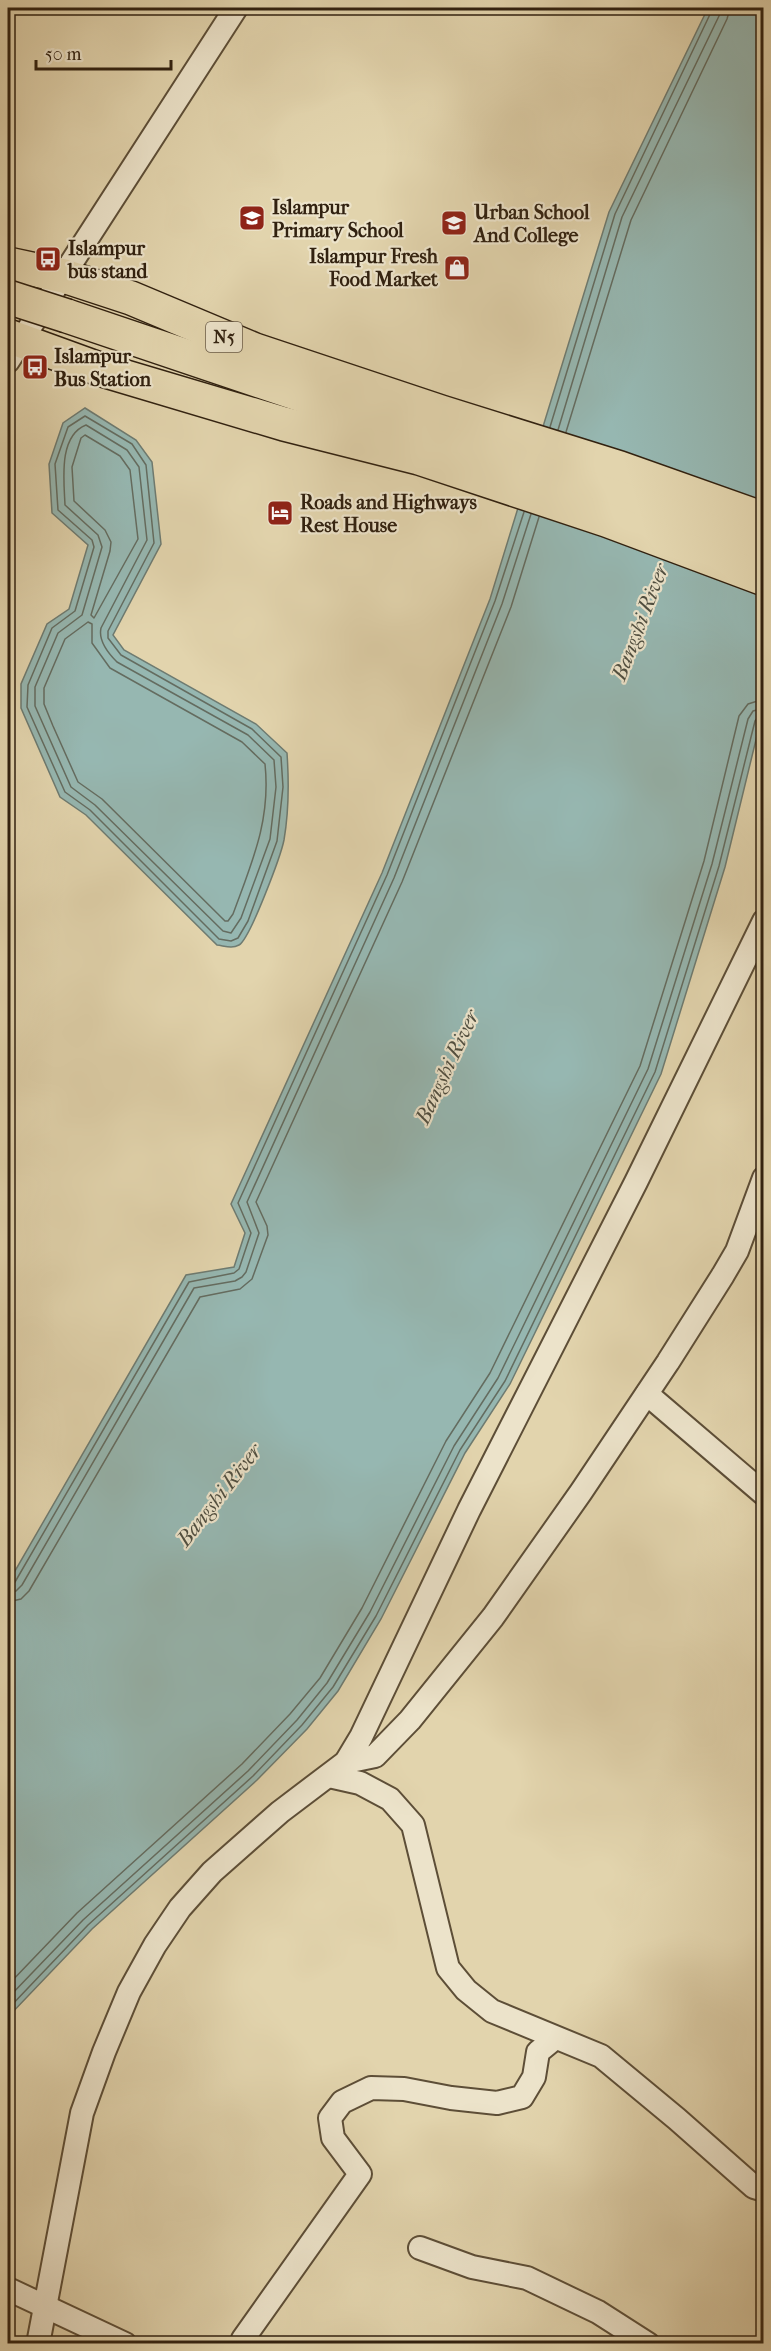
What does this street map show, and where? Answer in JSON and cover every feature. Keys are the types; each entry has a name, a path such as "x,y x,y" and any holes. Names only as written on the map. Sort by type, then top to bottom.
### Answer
{"highway":[{"name":"N5","path":"8,264 64,276 131,298 255,350 427,435"},
{"name":"N5","path":"8,297 644,506 764,552"},
{"name":"N5","path":"12,346 110,372 284,424 427,435 620,468 764,519"},
{"path":"427,435 606,520 764,579"}],"street":[{"path":"12,346 64,276 236,8"},
{"path":"38,2343 82,2113 104,2052 134,1983 155,1945 180,1908 212,1872 280,1812 337,1769 362,1737 469,1510 636,1182 764,921"},
{"path":"337,1769 375,1756 410,1720 493,1617 647,1394 737,1251 764,1178"},
{"path":"647,1394 764,1494"},
{"path":"337,1769 390,1799 413,1826 438,1918 448,1968 466,1990 492,2011 601,2056 754,2187 764,2190"},
{"path":"242,2343 360,2174 333,2138 330,2118 342,2102 371,2088 404,2089 497,2103 522,2097 534,2077 538,2052 555,2038"},
{"path":"420,2248 472,2267 528,2278 598,2312 648,2343"},
{"path":"8,2289 125,2343"}],"water":[{"name":"Bangshi River","path":"708,8 763,8 763,711 725,867 661,1074 510,1384 465,1453 381,1619 338,1691 307,1729 257,1780 92,1929 8,2017 8,1583 186,1275 234,1267 245,1233 231,1204 382,873 490,599 609,212"},
{"path":"85,408 136,440 152,462 161,544 113,635 124,650 256,724 287,753 288,796 284,840 257,913 244,939 236,946 217,945 86,815 60,797 21,708 21,684 47,624 69,609 88,545 52,513 49,464 63,423"}],"place":[{"name":"Islampur Primary School","path":"252,218"},
{"name":"Urban School And College","path":"454,223"},
{"name":"Islampur bus stand","path":"48,259"},
{"name":"Islampur Fresh Food Market","path":"457,268"},
{"name":"Islampur Bus Station","path":"35,367"},
{"name":"Roads and Highways Rest House","path":"280,513"}]}
